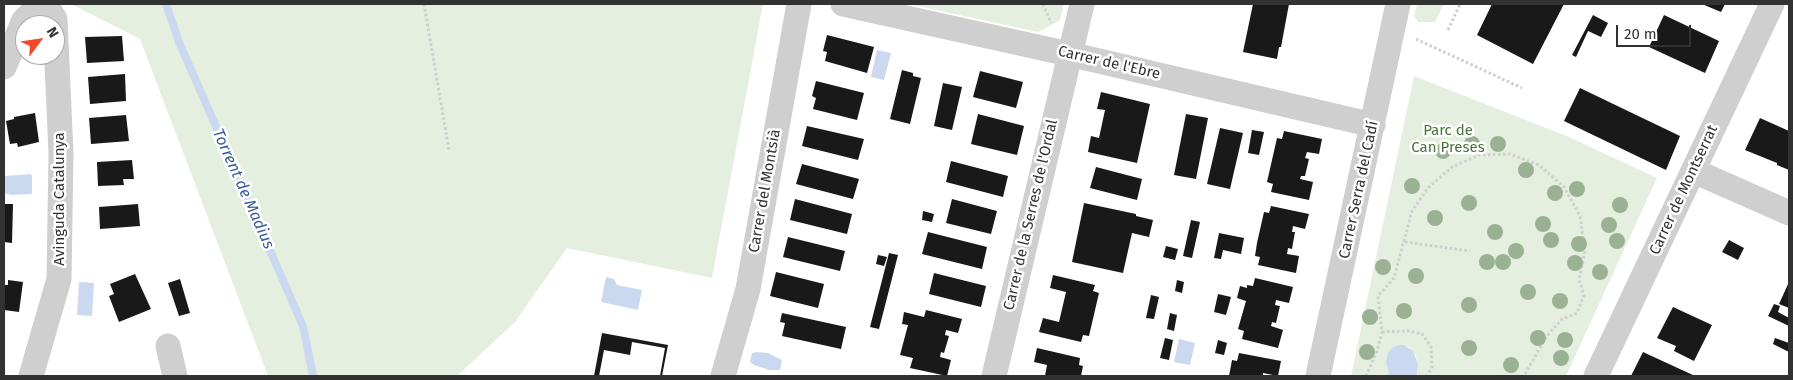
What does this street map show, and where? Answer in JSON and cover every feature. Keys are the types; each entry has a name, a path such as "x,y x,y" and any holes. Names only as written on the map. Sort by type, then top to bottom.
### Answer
{"street":[{"name":"Carrer del Montsià","path":"723,376 748,289 799,4"},
{"name":"Carrer de l'Ebre","path":"844,4 1373,125"},
{"name":"Carrer de la Serres de l'Ordal","path":"994,376 1082,4"},
{"name":"Carrer Serra del Cadí","path":"1318,376 1398,4"},
{"name":"Carrer de Montserrat","path":"1596,376 1772,4"},
{"name":"Avinguda Catalunya","path":"4,67 24,20 35,10 50,11 55,19 61,153 59,279 31,376"},
{"path":"1694,171 1789,213"},
{"path":"168,346 175,376"}],"path":[{"path":"424,4 450,150"},
{"path":"1448,30 1460,4"},
{"path":"1415,38 1522,88"},
{"path":"1366,376 1377,351 1382,332 1378,296 1394,278 1412,211 1428,188 1452,167 1479,155 1510,154 1539,165 1564,187 1580,216 1585,251 1579,280 1584,295 1577,313 1562,319 1556,325 1546,338 1524,376"},
{"path":"1405,242 1470,251"},
{"path":"1382,332 1410,331 1422,334 1431,347 1432,367 1427,376"}],"green space":[{"path":"71,4 763,4 712,278 567,248 515,322 457,376 268,376 140,39"},
{"path":"908,4 1064,4 1060,20 1038,32"},
{"path":"1417,4 1444,4 1435,22 1418,22 1414,16"},
{"name":"Parc de Can Preses","path":"1414,76 1569,137 1657,178 1566,376 1417,376 1416,356 1409,347 1399,345 1393,347 1387,376 1351,376"}],"water":[{"path":"877,50 891,53 884,80 871,77"},
{"path":"31,174 32,194 11,195 4,193 5,176"},
{"path":"606,277 614,279 617,285 642,290 638,310 601,302"},
{"path":"79,282 94,283 92,316 77,315"},
{"path":"1179,339 1195,343 1190,365 1174,362"},
{"path":"1404,345 1413,351 1418,364 1417,376 1386,376 1389,373 1386,363 1388,353 1393,347"},
{"path":"752,353 768,353 782,360 780,370 769,370 750,362"}],"building":[{"path":"1253,4 1289,4 1277,59 1243,52"},
{"path":"1492,4 1564,4 1533,64 1477,35"},
{"path":"1702,4 1725,4 1721,12"},
{"path":"1593,15 1608,23 1601,37 1588,31 1576,57 1572,55"},
{"path":"1664,15 1719,41 1705,73 1649,47"},
{"path":"827,35 874,47 867,73 825,61 827,52 823,51"},
{"path":"122,36 124,61 87,63 85,37"},
{"path":"902,70 913,73 913,76 921,78 910,124 890,119"},
{"path":"980,71 1023,82 1016,108 973,97"},
{"path":"125,74 126,101 90,104 88,77"},
{"path":"816,81 864,93 857,120 813,109 816,98 812,96"},
{"path":"943,83 962,87 952,130 934,126"},
{"path":"1580,88 1680,136 1666,170 1564,121"},
{"path":"1101,92 1150,104 1137,163 1088,152 1091,136 1099,138 1105,110 1097,109"},
{"path":"35,113 39,142 18,147 17,143 10,144 6,121 14,119 14,117"},
{"path":"978,114 1024,126 1017,155 971,144"},
{"path":"1186,114 1208,118 1196,179 1174,175"},
{"path":"126,115 129,141 91,144 89,118"},
{"path":"1760,118 1789,131 1789,170 1745,150"},
{"path":"807,126 864,139 858,160 802,146"},
{"path":"1220,128 1243,133 1230,189 1207,184"},
{"path":"1252,130 1264,132 1259,155 1248,153"},
{"path":"1284,131 1322,139 1319,154 1307,152 1305,158 1309,159 1305,176 1301,176 1300,179 1313,182 1309,200 1271,192 1273,184 1267,182 1277,138 1282,139"},
{"path":"132,160 134,179 123,179 124,185 98,186 97,162"},
{"path":"951,161 1008,176 1003,197 946,182"},
{"path":"802,164 859,179 853,199 796,184"},
{"path":"1096,167 1142,179 1137,200 1090,188"},
{"path":"795,199 852,214 847,234 790,220"},
{"path":"952,199 997,211 991,234 946,223"},
{"path":"1084,203 1136,214 1136,216 1153,220 1149,237 1132,233 1123,273 1072,262"},
{"path":"4,204 13,204 12,243 4,242"},
{"path":"138,204 140,226 100,229 99,207"},
{"path":"1271,206 1309,214 1305,229 1293,226 1292,232 1295,232 1292,249 1288,248 1287,254 1299,256 1296,273 1258,265 1260,257 1255,256 1257,243 1264,212 1269,213"},
{"path":"923,211 934,214 932,222 922,220"},
{"path":"1191,220 1200,222 1192,258 1183,256"},
{"path":"928,232 987,247 982,269 922,254"},
{"path":"1219,233 1244,238 1241,254 1223,250 1221,259 1214,258"},
{"path":"788,237 845,251 840,271 783,257"},
{"path":"1729,240 1744,248 1738,260 1722,252"},
{"path":"1166,246 1178,249 1175,260 1163,257"},
{"path":"889,253 898,255 879,329 870,327"},
{"path":"878,255 887,257 884,266 876,264"},
{"path":"776,272 824,284 818,308 770,296"},
{"path":"934,273 986,286 981,307 929,294"},
{"path":"135,274 151,309 119,322 109,296 114,294 110,284"},
{"path":"1053,275 1095,285 1093,291 1099,293 1089,336 1083,335 1081,342 1039,332 1043,318 1059,322 1066,292 1050,288"},
{"path":"1255,278 1293,287 1289,303 1276,300 1275,305 1280,306 1276,323 1272,322 1271,326 1283,330 1278,348 1242,339 1244,331 1238,329 1246,301 1237,298 1240,286 1247,288 1247,285 1253,286"},
{"path":"180,279 190,313 179,316 168,283"},
{"path":"8,280 23,282 19,312 4,310 4,285 8,285"},
{"path":"1177,280 1184,282 1182,293 1175,291"},
{"path":"1789,282 1789,308 1779,304"},
{"path":"1218,294 1231,297 1226,315 1214,312"},
{"path":"1151,295 1159,297 1154,319 1146,318"},
{"path":"1774,304 1780,306 1778,312 1789,318 1789,326 1768,316"},
{"path":"1673,307 1712,325 1694,361 1674,351 1676,346 1657,338"},
{"path":"926,310 962,319 958,333 946,330 945,335 949,336 944,353 941,352 940,357 951,360 947,376 910,368 913,358 900,355 908,325 902,324 904,312 924,317"},
{"path":"782,313 846,327 841,349 782,336 785,323 780,322"},
{"path":"1170,313 1177,315 1174,331 1167,329"},
{"path":"602,333 668,345 662,376 660,376 665,348 632,342 630,355 604,350 599,376 594,376"},
{"path":"1165,338 1173,340 1169,360 1160,358"},
{"path":"1775,338 1789,343 1789,352 1773,344"},
{"path":"1218,340 1227,343 1224,355 1215,353"},
{"path":"1037,348 1080,358 1079,365 1083,366 1081,376 1045,376 1047,365 1034,362"},
{"path":"1643,352 1695,376 1631,376"},
{"path":"1239,353 1281,361 1278,376 1263,373 1263,376 1229,376 1232,360 1237,361"}],"waterway":[{"name":"Torrent de Madius","path":"166,4 179,42 303,326 313,376"}]}
